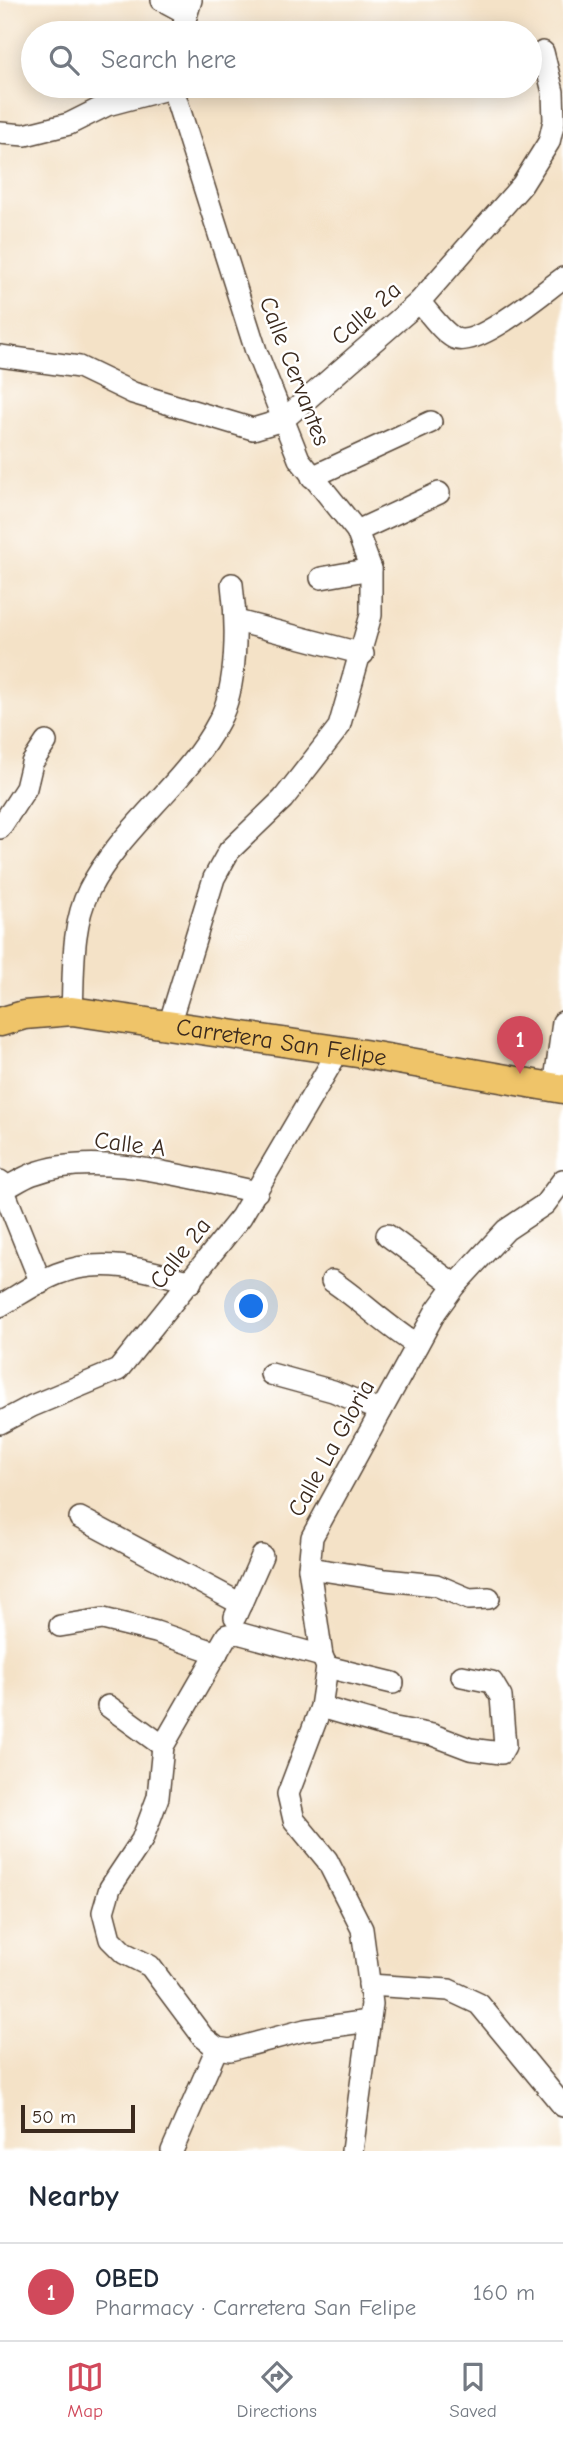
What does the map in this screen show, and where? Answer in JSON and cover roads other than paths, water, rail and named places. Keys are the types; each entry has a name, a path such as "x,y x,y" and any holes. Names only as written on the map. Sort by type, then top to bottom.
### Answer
{"main road":[{"name":"Carretera San Felipe","path":"0,1022 24,1015 72,1011 339,1050 558,1088"}],"street":[{"path":"162,0 186,15"},
{"name":"Calle 2a","path":"0,356 79,367 133,393 253,429 283,420 419,302 522,185 549,142 554,121 553,92 543,52"},
{"path":"0,133 25,135 69,124 107,105 132,98"},
{"name":"Calle Cervantes","path":"169,1025 214,878 229,851 283,799 339,727 363,654 371,615 371,569 358,531 299,459 256,351 175,98"},
{"path":"419,302 454,338 467,341 484,335 563,278"},
{"path":"312,477 431,422"},
{"path":"358,531 439,493"},
{"path":"321,578 371,569"},
{"path":"72,1011 77,932 88,892 106,861 204,744 220,720 227,698 237,621 232,584"},
{"path":"237,621 363,654"},
{"path":"0,828 26,788 32,763 46,742"},
{"path":"558,1088 563,1022"},
{"name":"Calle 2a","path":"0,1423 118,1370 191,1282 257,1192 339,1050"},
{"name":"Calle A","path":"1,1187 34,1173 85,1163 123,1167 257,1192"},
{"name":"Calle La Gloria","path":"352,2151 372,2004 362,1929 327,1860 294,1820 288,1794 321,1707 325,1661 309,1567 312,1537 417,1345 454,1285 506,1230 545,1204 563,1180"},
{"path":"1,1187 41,1283"},
{"path":"387,1235 454,1285"},
{"path":"0,1306 60,1273 99,1266 131,1266 191,1282"},
{"path":"332,1280 366,1303 390,1328 417,1345"},
{"path":"271,1374 333,1391 381,1411"},
{"path":"80,1518 241,1604"},
{"path":"262,1556 222,1644 163,1746 158,1797 142,1840 110,1888 103,1912 110,1939 124,1953 150,1966 203,2037 217,2048 230,2050 305,2029 369,2021"},
{"path":"309,1567 436,1585 469,1599 489,1598"},
{"path":"60,1626 103,1619 222,1644 238,1633 393,1683"},
{"path":"321,1707 390,1727 433,1735 470,1749 501,1753 505,1746 500,1698 492,1682 462,1676"},
{"path":"108,1706 163,1746"},
{"path":"369,1985 449,1990 479,2004 528,2062 558,2104 563,2106"},
{"path":"172,2151 217,2048"}],"place":[{"name":"OBED","path":"520,1074"}]}
